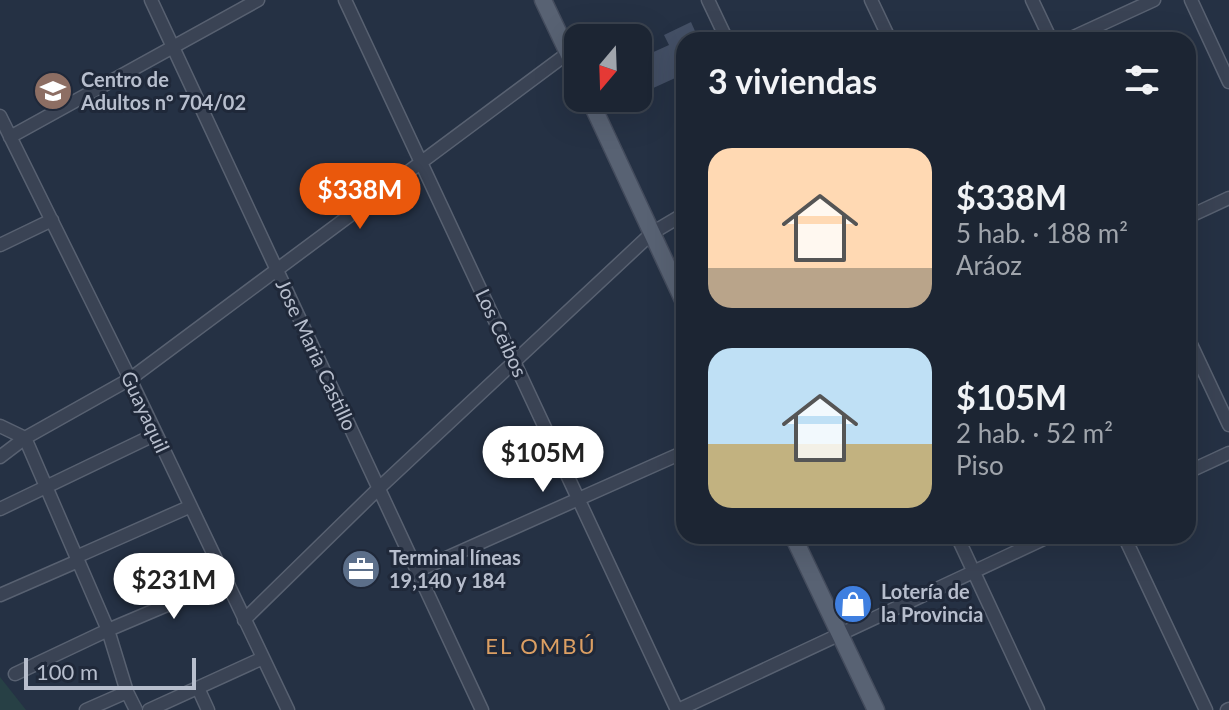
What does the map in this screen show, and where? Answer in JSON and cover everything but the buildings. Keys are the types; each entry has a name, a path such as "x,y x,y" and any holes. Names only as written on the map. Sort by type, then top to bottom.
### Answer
{"main road":[{"path":"543,0 564,45"},
{"path":"596,112 676,285"},
{"path":"797,544 876,710"}],"street":[{"name":"Jose Maria Castillo","path":"151,0 482,710"},
{"path":"10,137 258,0"},
{"name":"Los Ceibos","path":"345,0 678,710"},
{"path":"708,0 723,32"},
{"path":"871,0 886,32"},
{"path":"1032,0 1047,32"},
{"path":"1084,32 1154,0"},
{"path":"1191,0 1229,82"},
{"path":"0,457 25,438 130,379 564,56"},
{"name":"Guayaquil","path":"0,116 288,710"},
{"path":"1196,213 1229,198"},
{"path":"244,620 378,489 652,233 676,219"},
{"path":"0,245 52,220"},
{"path":"1196,355 1229,425"},
{"path":"0,426 25,438 108,630 127,692 136,710"},
{"path":"0,509 156,434"},
{"path":"1196,468 1229,453"},
{"path":"417,571 676,455"},
{"path":"0,595 189,507"},
{"path":"961,544 1038,710"},
{"path":"678,710 1033,544"},
{"path":"1128,544 1206,710"},
{"path":"15,674 226,580"},
{"path":"149,710 263,658"},
{"path":"198,688 208,710"},
{"path":"86,710 127,692"}],"green space":[{"path":"0,677 26,710 0,710"}],"place":[{"name":"Centro de Adultos nº 704/02","path":"53,91"},
{"name":"Terminal líneas 19,140 y 184","path":"361,569"},
{"name":"Lotería de la Provincia","path":"853,604"}],"district":[{"name":"EL OMBÚ","path":"541,646"}]}
